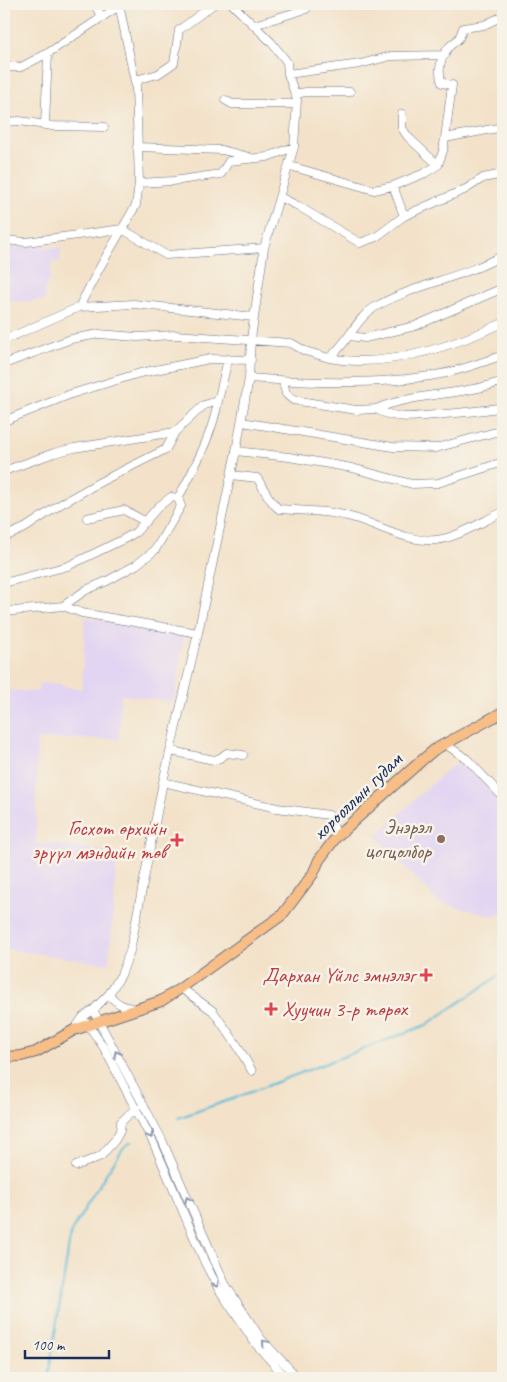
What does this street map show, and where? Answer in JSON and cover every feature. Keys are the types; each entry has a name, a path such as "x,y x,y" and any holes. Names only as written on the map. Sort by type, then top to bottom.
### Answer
{"main road":[{"name":"хорооллын гудам","path":"4,1057 21,1056 36,1052 86,1021 99,1020 161,1001 181,988 282,915 313,874 319,860 337,836 421,761 445,744 503,712"}],"street":[{"path":"94,4 102,17"},
{"path":"136,87 139,79 158,74 174,63 179,30 214,4"},
{"path":"232,4 271,42 287,62 288,74 295,94 296,104 294,147 290,166 264,248 242,422 198,633 163,782 130,951 121,975 109,994 93,1010 86,1021 136,1108 154,1144 198,1247 218,1288 255,1343 286,1378"},
{"path":"254,25 306,9 310,4"},
{"path":"4,67 21,67 48,53 119,5 136,87 139,184 136,205 79,307"},
{"path":"290,166 374,190 393,186 425,173 438,165 443,151 452,85 442,83 438,73 446,50 460,39 463,28 484,25 503,16"},
{"path":"45,124 48,53"},
{"path":"288,74 360,64 392,56 445,55"},
{"path":"295,94 306,92 350,92"},
{"path":"225,100 232,104 296,104"},
{"path":"402,114 402,128 408,137 438,165"},
{"path":"4,122 20,121 52,126 104,127"},
{"path":"445,138 503,127"},
{"path":"137,147 222,150 252,158"},
{"path":"139,184 221,174 229,161 267,157 294,147"},
{"path":"280,197 360,243 376,237 404,216 466,189 483,178 503,174"},
{"path":"393,186 404,216"},
{"path":"4,240 26,242 122,229 166,255 264,248"},
{"path":"329,358 340,350 361,320 374,308 406,293 467,272 503,255"},
{"path":"350,336 364,338 415,326 503,288"},
{"path":"4,340 79,307 134,304 254,316"},
{"path":"4,364 71,339 98,334 137,337 176,336 251,339 291,343 305,351 329,358 362,360 405,356 454,343 503,323"},
{"path":"249,378 283,381 359,381 419,376 441,374 503,355"},
{"path":"4,421 71,394 140,373 210,359 251,360"},
{"path":"178,498 194,470 216,411 228,359"},
{"path":"283,381 286,394 293,400 356,410 376,409 412,398 491,386 503,382"},
{"path":"4,537 25,528 61,504 100,482 166,449 175,432 204,405 218,400"},
{"path":"376,409 384,414 419,416 473,412 503,407"},
{"path":"242,422 384,446 426,449 503,430"},
{"path":"4,471 74,448 175,432"},
{"path":"236,451 289,457 352,468 412,484 438,483 503,462"},
{"path":"231,475 257,478 279,509 338,514 418,539 435,540 448,538 503,512"},
{"path":"4,584 68,566 136,532 158,507 171,496 178,498"},
{"path":"63,606 86,590 107,582 136,565 155,550 181,506 178,498"},
{"path":"87,518 124,510 146,522"},
{"path":"4,612 63,606 82,613 198,633"},
{"path":"445,744 467,759 503,797"},
{"path":"171,751 214,760 227,753 243,754"},
{"path":"163,782 278,808 329,815 337,836"},
{"path":"181,988 213,1011 237,1045 252,1071"},
{"path":"109,994 120,1005 136,1009"},
{"path":"93,1010 162,1140 225,1284 261,1339 298,1378"},
{"path":"76,1166 101,1156 115,1140 120,1131 121,1122 136,1108"}],"shaded area":[{"path":"4,245 61,248 60,263 53,261 50,270 50,282 46,282 45,300 31,302 4,301"},
{"path":"85,617 184,633 174,702 121,695 119,739 37,739 36,844 53,844 115,852 117,857 109,964 4,949 4,690 38,692 39,683 61,684 62,686 82,689"},
{"name":"Энэрэл цогцолбор","path":"462,762 503,803 503,912 491,916 438,902 376,836 449,768"}],"waterway":[{"path":"178,1118 426,1025 503,973"},
{"path":"48,1378 71,1232 106,1174 124,1147 131,1142"}],"place":[{"name":"Энэрэл цогцолбор","path":"441,839"},
{"name":"Госхот өрхийн эрүүл мэндийн төв","path":"177,840"},
{"name":"Дархан Үйлс эмнэлэг","path":"426,975"},
{"name":"Хуучин 3-р төрөх","path":"271,1009"}]}
